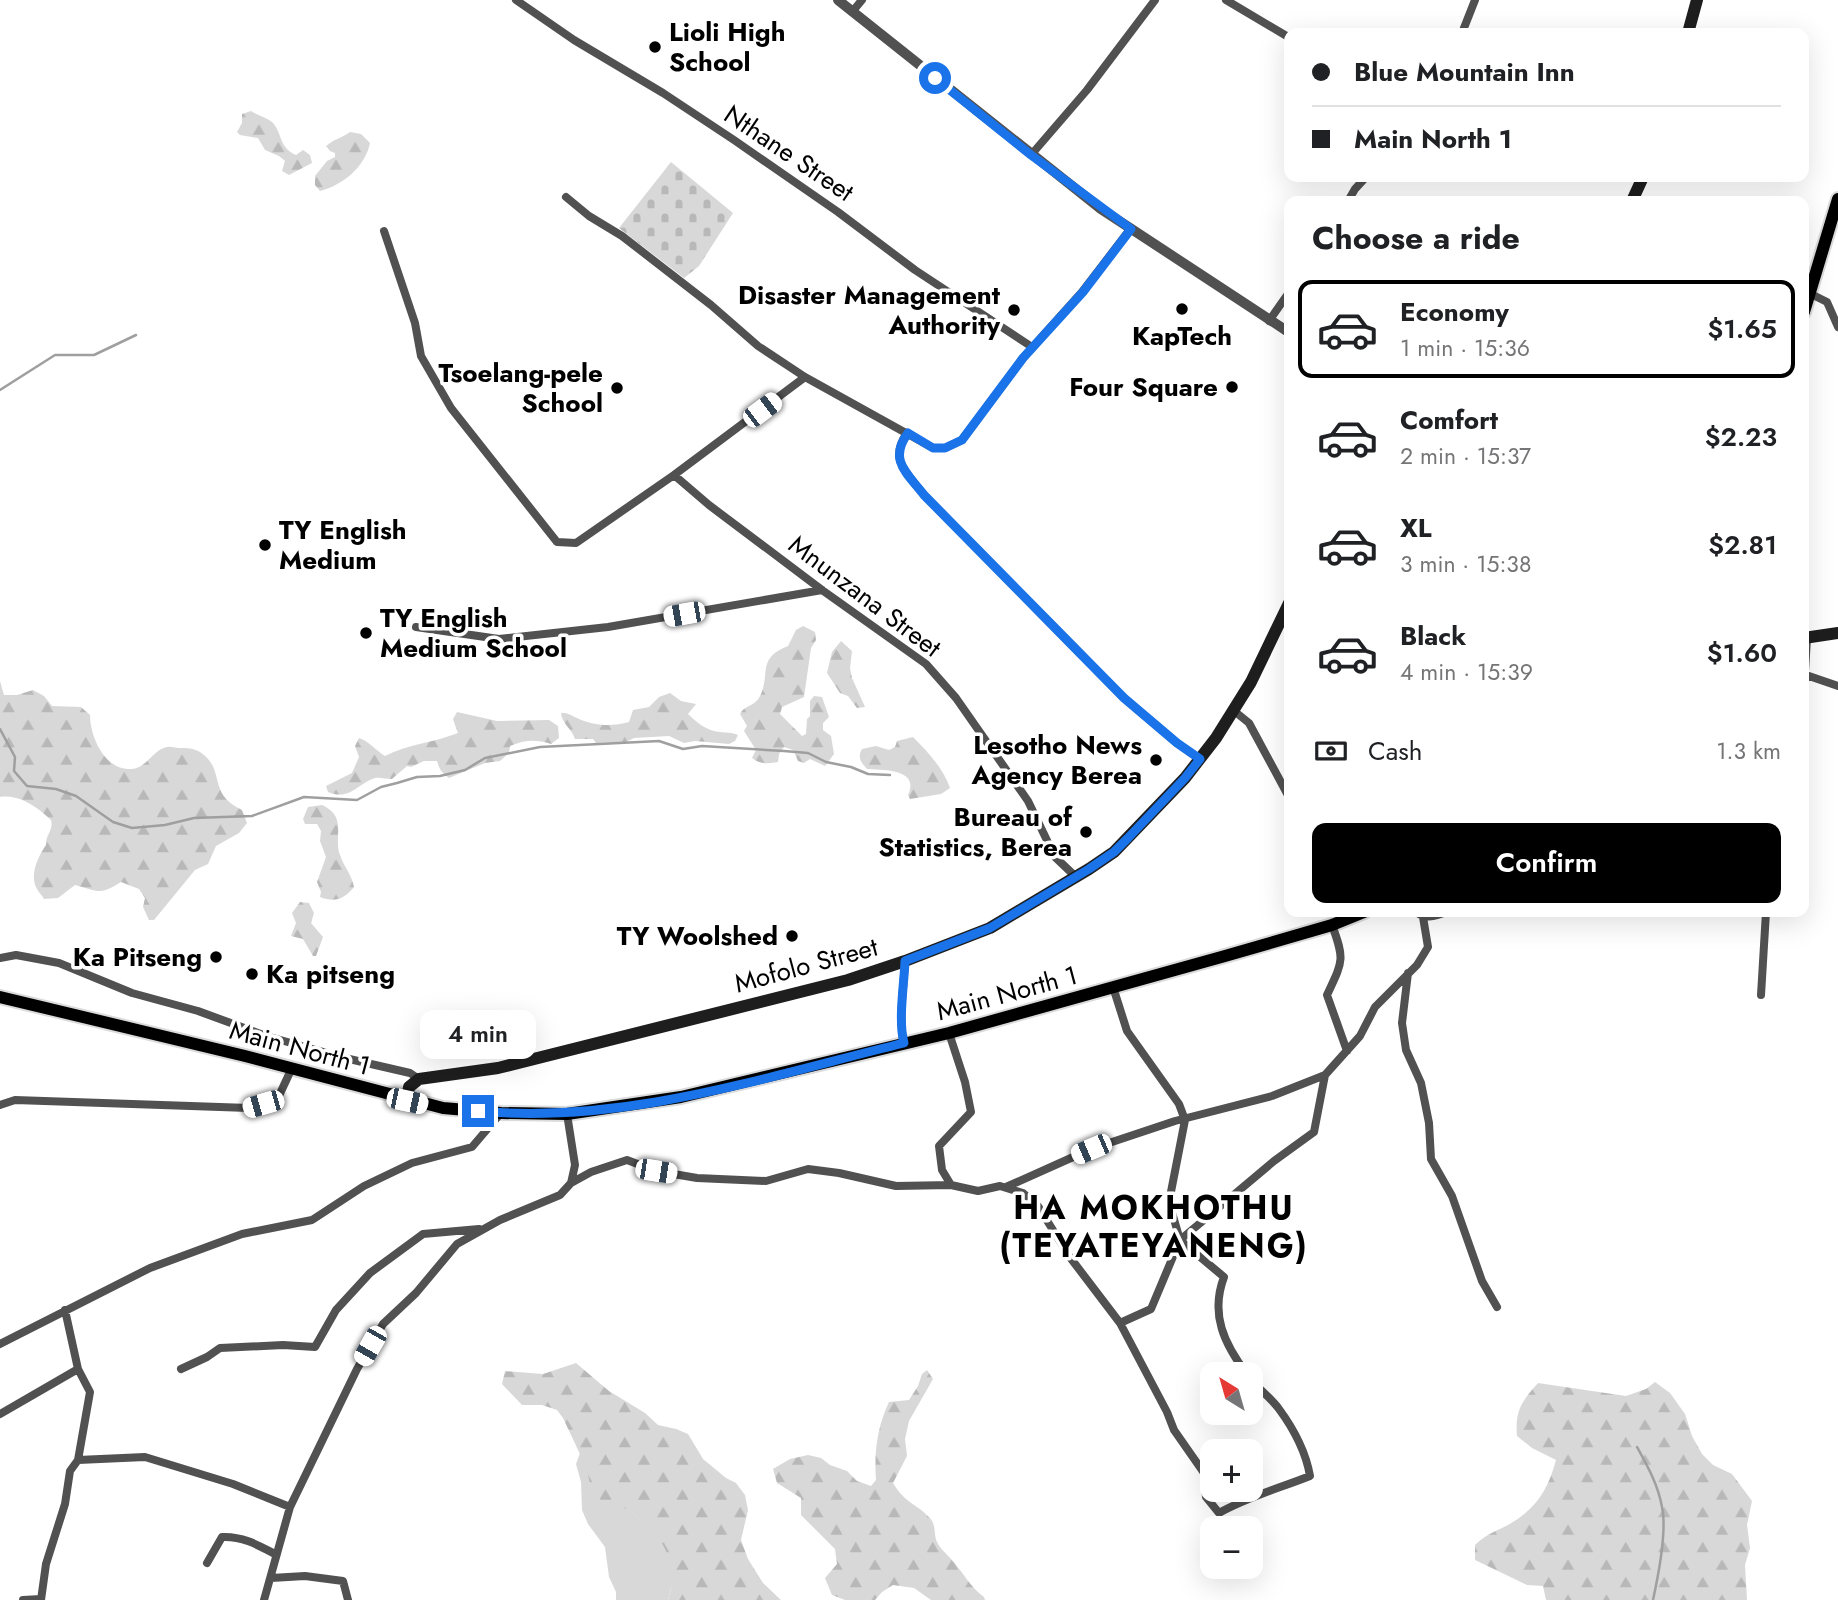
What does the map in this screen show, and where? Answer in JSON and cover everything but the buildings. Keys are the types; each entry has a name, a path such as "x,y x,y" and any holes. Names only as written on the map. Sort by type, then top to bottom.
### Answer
{"main road":[{"path":"1689,28 1697,0"},
{"path":"1809,299 1838,199"},
{"name":"Mofolo Street","path":"419,1079 510,1065 848,980 990,928 1114,852 1171,794 1200,759 1251,682 1284,613"},
{"path":"1809,638 1838,633"},
{"name":"Main North 1","path":"0,997 245,1056 407,1101 443,1108 500,1113 568,1114 681,1097 949,1033 1332,925 1350,917"},
{"path":"407,1101 409,1087 419,1079"}],"street":[{"name":"Nthane Street","path":"516,0 574,40 663,93 734,140 838,212 915,270 1032,347"},
{"path":"838,0 1031,155 1131,229 1284,330"},
{"path":"852,12 862,0"},
{"path":"1031,155 1087,90 1154,0"},
{"path":"1226,0 1284,34"},
{"path":"1464,28 1475,0"},
{"path":"1351,196 1361,182"},
{"path":"566,197 682,282 758,346 805,377 933,448 954,445 976,423 1032,347 1083,292 1131,229"},
{"path":"384,231 415,323 421,356 451,408 557,542 576,543 674,475 805,377"},
{"path":"1811,294 1827,302 1838,327"},
{"path":"1269,321 1284,300"},
{"path":"908,433 900,443 898,453 901,466 924,495 1124,698 1200,759"},
{"name":"Mnunzana Street","path":"674,475 709,505 822,590 926,664 956,698 1028,801 1055,857 1076,877"},
{"path":"416,627 499,639 608,628 822,590"},
{"path":"1809,676 1838,685"},
{"path":"1233,710 1249,723 1284,788"},
{"path":"1006,1187 1091,1149 1175,1121 1272,1097 1325,1075 1360,1036 1376,1007 1417,965 1428,947 1420,917"},
{"path":"1761,995 1766,917"},
{"path":"1332,925 1342,953 1338,972 1327,995 1347,1051"},
{"path":"0,958 16,955 59,962 132,993 198,1011 279,1039 410,1073 419,1079"},
{"path":"904,1043 900,1027 905,961"},
{"path":"1408,973 1402,1023 1406,1050 1421,1083 1432,1159 1452,1196 1482,1281 1497,1307"},
{"path":"1113,987 1127,1031 1179,1104 1185,1120 1169,1202 1180,1240 1224,1277 1218,1293 1219,1318 1230,1352 1238,1362"},
{"path":"949,1033 965,1082 971,1112 939,1146 942,1170 951,1185"},
{"path":"0,1105 15,1100 249,1108 277,1100 291,1070"},
{"path":"1120,1323 1151,1309 1180,1240 1273,1161 1314,1132 1325,1075"},
{"path":"0,1344 121,1281 202,1247 242,1234 312,1220 364,1186 412,1163 472,1147 500,1113"},
{"path":"568,1114 575,1165 571,1183"},
{"path":"264,1600 290,1507 320,1442 383,1324 416,1293 457,1244 500,1220 560,1195 571,1183 591,1172 627,1160 656,1171 696,1178 766,1181 808,1169 896,1186 951,1185 978,1191 1000,1186 1023,1193 1038,1206 1057,1238 1120,1323 1174,1430 1204,1473 1206,1497 1219,1513 1239,1501 1310,1476 1308,1465 1291,1428 1279,1408 1264,1393"},
{"path":"181,1368 220,1348 283,1345 315,1347 336,1310 370,1273 423,1234 484,1229"},
{"path":"23,1600 41,1599 46,1564 65,1504 70,1471 78,1460 90,1392 78,1368 65,1310"},
{"path":"0,1414 78,1368"},
{"path":"78,1460 145,1457 233,1484 290,1507"},
{"path":"207,1563 222,1536 252,1542 275,1554"},
{"path":"271,1578 304,1576 343,1581 348,1600"}],"green space":[{"path":"251,111 272,122 290,152 296,155 303,150 310,155 312,163 289,175 282,171 285,161 265,150 258,138 237,132 242,123 242,114"},
{"path":"350,132 361,134 370,143 363,160 345,180 320,191 315,185 315,176 327,161 335,157 335,153 326,146"},
{"path":"671,162 733,213 699,266 684,278 619,228"},
{"path":"803,626 815,632 816,640 811,648 804,697 782,707 780,714 802,736 806,734 810,701 814,696 822,697 829,717 823,723 823,730 831,736 834,754 825,766 810,759 804,763 798,761 793,750 784,747 778,762 758,761 752,758 756,750 744,731 747,726 740,714 760,696 766,668 772,656 788,646 796,630"},
{"path":"841,641 852,651 852,678 865,707 857,708 848,696 840,693 827,673 832,652"},
{"path":"0,681 4,695 17,695 33,690 44,696 52,706 81,707 90,715 93,733 101,751 107,759 122,768 137,768 163,748 190,748 200,752 213,766 224,796 242,810 247,823 239,833 216,846 208,864 195,870 154,920 149,920 143,907 145,898 139,889 121,882 98,891 75,885 58,898 44,899 35,884 34,872 46,845 51,820 34,806 21,800 0,797"},
{"path":"670,693 681,701 696,704 688,714 698,723 711,730 738,735 735,741 729,744 695,741 684,743 669,736 596,743 593,739 575,739 561,713 596,724 623,724 629,722 633,710 649,707 659,697"},
{"path":"457,712 497,721 549,720 558,726 559,738 551,744 525,741 515,744 510,746 509,753 500,761 485,763 449,778 441,771 437,761 424,761 407,766 392,779 375,778 348,793 328,792 326,786 352,773 359,757 355,746 359,738 385,756 458,733 453,719"},
{"path":"913,737 935,761 947,781 950,788 941,794 910,799 909,780 905,776 891,771 867,769 860,760 862,749 876,746 889,750 895,747 897,741"},
{"path":"322,805 335,815 338,848 354,887 335,900 320,897 317,882 326,857 320,841 321,831 317,824 305,824 303,819 308,807"},
{"path":"300,902 309,903 314,913 311,923 323,937 316,956 313,956 303,939 291,936 296,923 292,913"},
{"path":"576,1363 609,1391 645,1413 658,1425 688,1434 703,1459 736,1483 745,1495 748,1510 741,1540 748,1559 763,1583 781,1600 668,1600 672,1583 668,1554 652,1530 614,1501 605,1504 595,1495 587,1469 557,1410 542,1405 522,1405 502,1384 505,1371 543,1374"},
{"path":"927,1370 933,1379 909,1421 905,1439 907,1456 893,1483 906,1499 931,1520 939,1545 985,1600 931,1600 914,1588 893,1585 875,1600 845,1600 832,1595 825,1578 837,1564 835,1549 801,1515 801,1498 777,1483 773,1469 790,1459 808,1455 821,1458 830,1465 847,1471 857,1481 871,1486 876,1480 879,1431 889,1402 909,1400 922,1374"},
{"path":"1655,1382 1670,1393 1685,1414 1692,1436 1702,1454 1713,1465 1732,1474 1752,1501 1747,1525 1750,1548 1745,1565 1747,1600 1546,1600 1543,1586 1527,1585 1475,1560 1475,1545 1526,1512 1540,1498 1553,1471 1556,1460 1532,1448 1517,1436 1520,1407 1538,1383 1626,1396 1646,1389"},
{"path":"580,1453 588,1469 590,1485 638,1517 667,1550 673,1572 668,1600 616,1600 616,1592 609,1577 605,1547 588,1524 582,1510 581,1482 576,1464"}],"waterway":[{"path":"0,390 55,355 94,355 136,335"},
{"path":"0,729 15,757 14,771 27,786 56,789 76,796 113,822 132,828 165,825 194,818 252,816 304,797 357,800 381,787 417,777 440,776 465,770 485,758 540,747 659,741 683,749 702,746 808,753 826,762 868,774 890,775"},
{"path":"1637,1447 1655,1484 1663,1517 1661,1554 1653,1600"}],"place":[{"name":"Lioli High School","path":"655,47"},
{"name":"KapTech","path":"1182,309"},
{"name":"Disaster Management Authority","path":"1014,310"},
{"name":"Four Square","path":"1232,387"},
{"name":"Tsoelang-pele School","path":"617,388"},
{"name":"TY English Medium","path":"265,545"},
{"name":"TY English Medium School","path":"366,633"},
{"name":"Lesotho News Agency Berea","path":"1156,760"},
{"name":"Bureau of Statistics, Berea","path":"1086,832"},
{"name":"TY Woolshed","path":"792,936"},
{"name":"Ka Pitseng","path":"216,957"},
{"name":"Ka pitseng","path":"252,974"}],"district":[{"name":"HA MOKHOTHU (TEYATEYANENG)","path":"1154,1226"}],"route":[{"path":"478,1111 568,1114 638,1105 904,1043 900,1027 905,961 990,928 1114,852 1156,810 1200,759 1124,698 924,495 901,466 898,453 900,443 908,433 933,448 945,448 962,440 1023,358 1083,292 1131,229 1101,209 935,78"}]}
